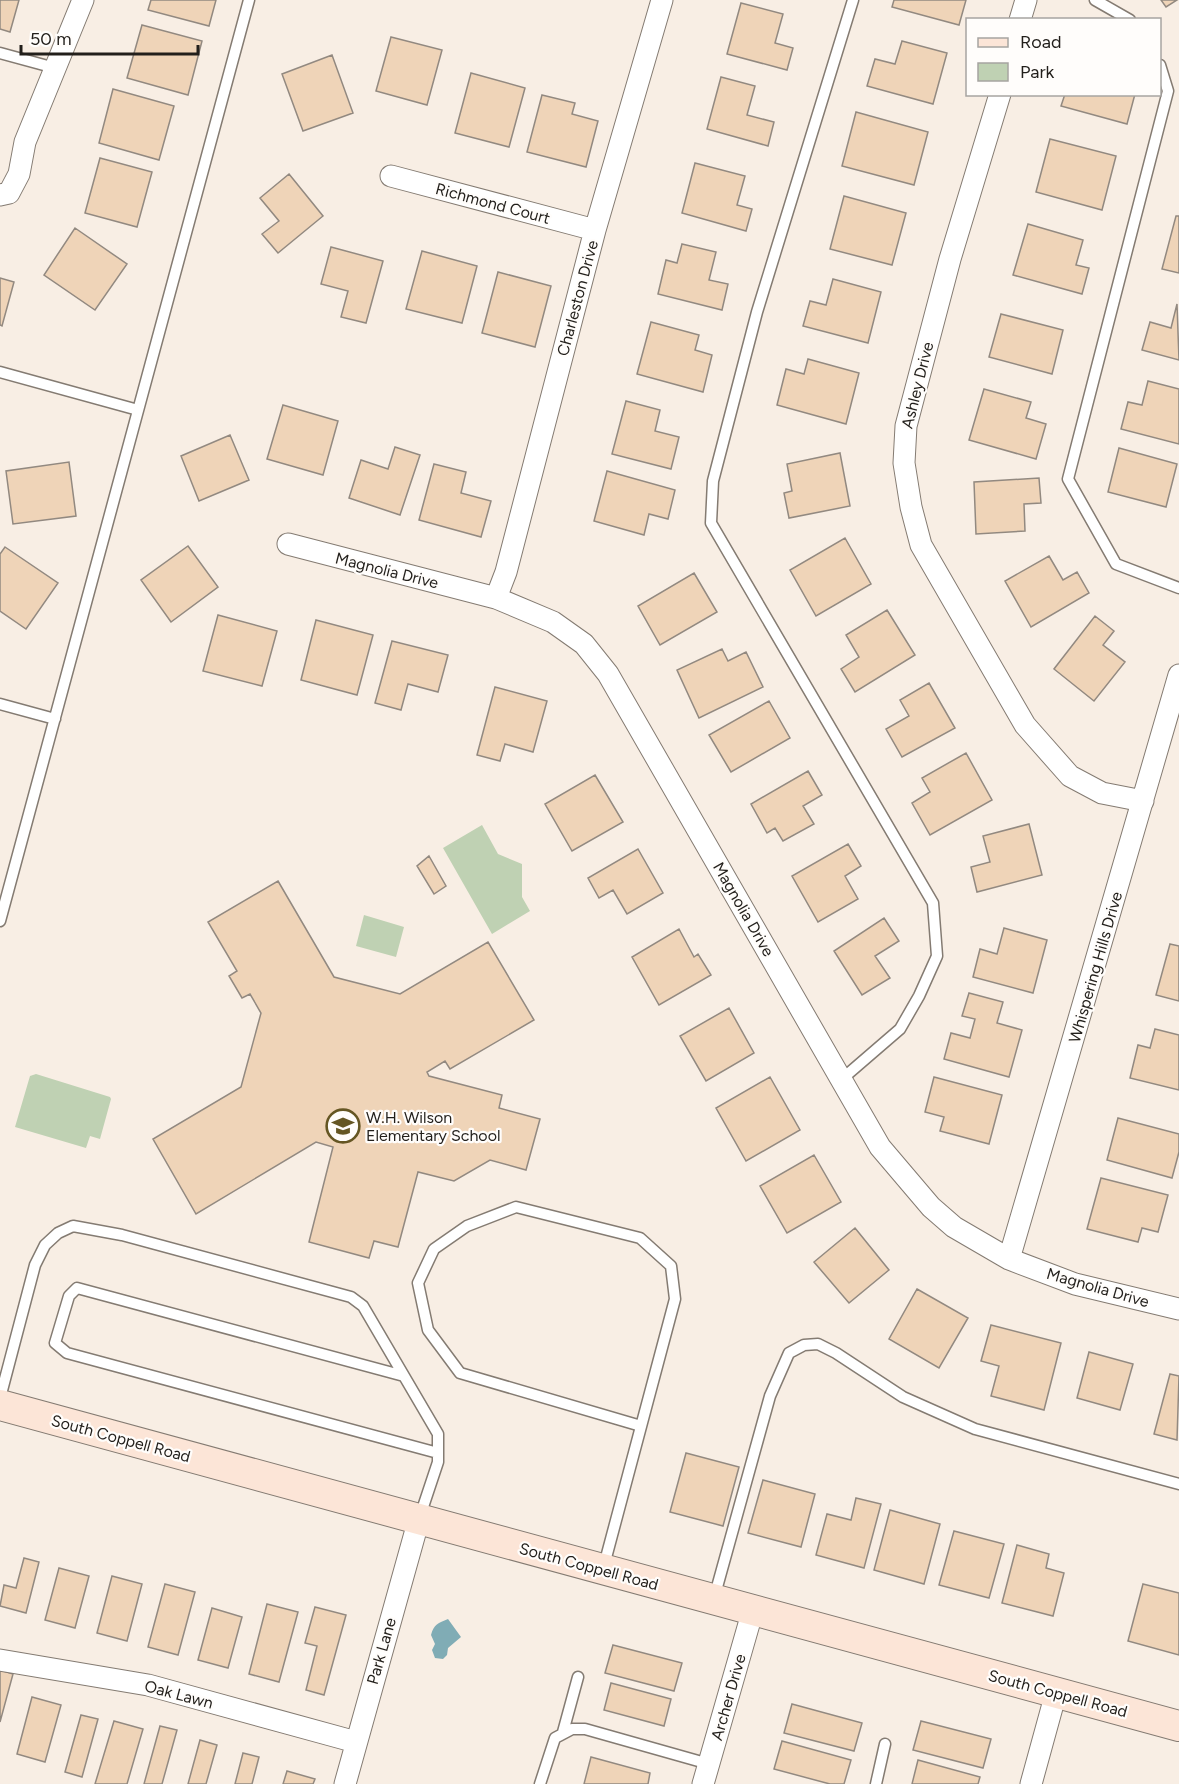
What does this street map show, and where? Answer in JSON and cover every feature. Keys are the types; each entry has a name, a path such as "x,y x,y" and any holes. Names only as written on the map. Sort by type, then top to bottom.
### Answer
{"street":[{"path":"0,195 9,194 19,174 25,142 83,0"},
{"name":"Charleston Drive","path":"496,598 506,572 595,230 662,0"},
{"path":"1021,18 1026,0"},
{"name":"Ashley Drive","path":"999,96 950,259 906,426 904,463 911,507 921,545 1025,725 1070,776 1102,793 1143,801"},
{"name":"Richmond Court","path":"392,176 595,230"},
{"name":"Magnolia Drive","path":"288,544 496,598 553,622 584,644 608,674 880,1147 931,1208 954,1227 1009,1259 1075,1284 1179,1309"},
{"name":"Whispering Hills Drive","path":"1009,1259 1179,675"},
{"name":"South Coppell Road","path":"0,1405 1179,1726"},
{"name":"Park Lane","path":"345,1784 419,1519"},
{"name":"Archer Drive","path":"706,1774 753,1610"},
{"name":"Oak Lawn","path":"0,1660 148,1685 356,1742"},
{"path":"1031,1784 1056,1693"}],"lane":[{"path":"0,921 249,0"},
{"path":"842,1079 900,1029 919,996 937,956 933,903 711,523 713,481 757,312 853,0"},
{"path":"1095,0 1126,18"},
{"path":"0,53 55,68"},
{"path":"1161,68 1168,91 1068,479 1116,564 1179,588"},
{"path":"0,372 138,410"},
{"path":"0,704 55,719"},
{"path":"603,1569 675,1299 671,1266 640,1238 516,1207 467,1226 434,1249 418,1283 428,1330 460,1373 641,1426"},
{"path":"0,1398 35,1266 45,1245 58,1233 73,1226 122,1235 351,1297 363,1306 438,1434 438,1453 419,1519"},
{"path":"404,1376 77,1288 69,1296 55,1343 67,1353 438,1453"},
{"path":"714,1599 770,1396 789,1353 804,1345 818,1344 836,1353 903,1397 975,1430 1179,1484"},
{"path":"563,1732 578,1677"},
{"path":"540,1784 555,1738 563,1732 585,1729 706,1774"},
{"path":"876,1784 885,1744"}],"green space":[{"path":"482,825 498,854 522,864 522,897 530,911 492,934 443,848"},
{"path":"364,915 404,927 396,957 356,946"},
{"path":"36,1074 110,1097 100,1139 90,1136 86,1148 15,1127 30,1076"}],"water":[{"path":"448,1619 461,1637 448,1648 447,1655 443,1659 435,1658 432,1650 435,1644 431,1635 432,1631 437,1624"}],"building":[{"path":"0,0 19,0 10,32 0,29"},
{"path":"151,0 216,0 209,26 148,10"},
{"path":"894,0 966,0 959,25 892,7"},
{"path":"1161,0 1177,0 1166,7"},
{"path":"741,3 783,14 775,43 793,48 787,70 727,54"},
{"path":"142,25 202,41 188,95 127,78"},
{"path":"391,37 442,50 427,105 376,91"},
{"path":"902,41 947,53 933,104 867,86 875,59 895,64"},
{"path":"332,55 353,113 303,131 282,74"},
{"path":"471,73 525,88 509,147 455,133"},
{"path":"721,77 755,86 747,115 774,122 768,146 707,129"},
{"path":"113,89 174,106 159,160 99,143"},
{"path":"542,95 575,103 572,114 598,121 586,167 527,152"},
{"path":"1064,96 1134,96 1127,124 1061,106"},
{"path":"856,112 928,132 914,185 842,166"},
{"path":"1050,139 1116,156 1102,210 1036,192"},
{"path":"100,158 152,172 137,227 85,213"},
{"path":"695,163 745,176 737,205 752,209 746,231 682,213"},
{"path":"289,174 323,216 278,253 262,234 279,221 260,198"},
{"path":"844,196 906,213 892,265 830,249"},
{"path":"1176,216 1179,216 1179,273 1162,269"},
{"path":"1028,224 1083,240 1076,265 1089,268 1082,294 1013,275"},
{"path":"75,228 127,264 95,310 44,275"},
{"path":"682,244 716,252 709,280 728,284 722,310 658,294 666,260 677,263"},
{"path":"331,247 383,261 366,323 341,317 348,291 321,284"},
{"path":"422,251 477,266 462,323 406,309"},
{"path":"498,272 551,286 535,347 482,333"},
{"path":"0,278 14,282 2,326 0,325"},
{"path":"833,279 881,292 868,343 803,326 810,301 826,305"},
{"path":"1177,304 1179,360 1142,350 1150,322 1171,328"},
{"path":"1001,314 1063,330 1052,374 989,357"},
{"path":"651,322 699,335 695,350 712,355 703,392 637,374"},
{"path":"808,359 859,373 846,424 777,405 786,369 804,374"},
{"path":"1148,381 1179,389 1179,444 1121,429 1128,402 1142,405"},
{"path":"984,389 1031,402 1026,418 1046,424 1036,459 969,440"},
{"path":"626,401 660,410 655,431 679,437 671,469 612,454"},
{"path":"283,405 338,421 323,475 267,459"},
{"path":"230,435 249,480 199,501 181,456"},
{"path":"395,447 420,455 400,515 349,498 361,460 388,469"},
{"path":"1119,448 1177,464 1166,507 1108,492"},
{"path":"840,453 850,506 789,518 784,493 792,491 787,464"},
{"path":"69,462 76,516 13,524 6,471"},
{"path":"434,464 466,472 461,493 491,501 481,537 419,520"},
{"path":"607,471 675,490 668,519 649,514 644,535 594,521"},
{"path":"1039,478 1041,503 1024,504 1025,531 976,534 974,482"},
{"path":"845,538 871,584 816,616 790,570"},
{"path":"188,546 218,587 171,622 141,580"},
{"path":"5,547 58,583 26,629 0,611 0,554"},
{"path":"1049,556 1063,580 1077,572 1089,593 1031,627 1005,581"},
{"path":"694,573 717,612 660,645 638,606"},
{"path":"887,610 915,655 855,692 841,669 859,657 846,635"},
{"path":"218,615 277,631 262,686 203,671"},
{"path":"1095,616 1114,631 1103,645 1125,662 1094,701 1054,669"},
{"path":"316,620 373,635 357,695 301,680"},
{"path":"392,641 448,655 438,692 408,684 401,710 375,703"},
{"path":"722,649 728,661 746,652 763,687 699,718 677,670"},
{"path":"929,683 955,728 902,757 886,729 909,716 900,700"},
{"path":"495,687 547,701 533,752 505,744 500,761 477,755"},
{"path":"769,701 790,738 731,772 709,735"},
{"path":"966,753 992,800 930,835 912,803 930,792 922,778"},
{"path":"808,771 822,795 803,806 814,824 783,841 775,828 767,833 751,804"},
{"path":"595,775 623,822 572,851 545,804"},
{"path":"1029,824 1042,875 977,892 971,867 990,862 983,836"},
{"path":"848,844 861,866 845,876 858,899 818,922 792,876"},
{"path":"638,849 663,893 627,914 613,890 599,898 588,878"},
{"path":"429,856 446,886 434,894 417,866"},
{"path":"278,881 334,977 400,994 488,942 534,1020 450,1069 445,1061 427,1072 429,1076 502,1095 499,1108 540,1119 526,1170 490,1160 454,1181 418,1172 398,1247 374,1241 369,1258 309,1242 333,1147 316,1142 196,1214 153,1139 241,1087 261,1013 250,994 242,998 229,976 237,971 208,922"},
{"path":"884,918 899,941 875,956 890,978 862,995 834,951"},
{"path":"1004,928 1047,940 1033,993 973,977 980,949 997,954"},
{"path":"679,929 694,957 698,954 711,975 659,1005 632,957"},
{"path":"1170,944 1179,946 1179,1001 1156,995"},
{"path":"969,993 1003,1002 997,1023 1022,1030 1009,1077 944,1059 951,1033 970,1038 975,1019 962,1016"},
{"path":"729,1008 754,1053 706,1081 680,1036"},
{"path":"1155,1029 1179,1035 1179,1090 1130,1078 1138,1045 1150,1048"},
{"path":"770,1077 800,1130 746,1161 716,1108"},
{"path":"934,1077 1002,1095 989,1144 940,1131 944,1117 925,1112"},
{"path":"1118,1118 1179,1134 1179,1152 1172,1178 1107,1160"},
{"path":"814,1155 841,1202 787,1233 760,1186"},
{"path":"1101,1178 1168,1195 1158,1232 1142,1228 1138,1242 1087,1229"},
{"path":"855,1228 889,1270 849,1303 814,1262"},
{"path":"917,1289 968,1318 939,1368 889,1339"},
{"path":"991,1325 1061,1343 1044,1410 991,1396 999,1366 981,1361"},
{"path":"1089,1352 1133,1364 1120,1410 1077,1398"},
{"path":"1170,1374 1179,1376 1177,1440 1154,1434"},
{"path":"686,1453 739,1467 723,1526 670,1512"},
{"path":"763,1480 815,1494 801,1547 748,1533"},
{"path":"856,1498 881,1504 864,1568 816,1555 827,1514 851,1520"},
{"path":"890,1510 940,1524 924,1584 874,1570"},
{"path":"954,1531 1004,1544 989,1598 939,1585"},
{"path":"1017,1545 1049,1554 1046,1568 1064,1573 1053,1616 1002,1603"},
{"path":"24,1558 39,1562 26,1613 0,1606 4,1585 16,1588"},
{"path":"59,1568 89,1576 75,1628 45,1620"},
{"path":"112,1576 142,1584 127,1641 97,1633"},
{"path":"165,1584 195,1592 178,1655 148,1647"},
{"path":"1143,1584 1179,1593 1179,1655 1128,1641"},
{"path":"267,1604 298,1612 279,1682 249,1674"},
{"path":"315,1607 346,1615 324,1695 306,1690 317,1646 305,1643"},
{"path":"212,1608 242,1617 228,1668 198,1660"},
{"path":"613,1645 682,1663 674,1691 605,1673"},
{"path":"0,1670 13,1674 0,1722"},
{"path":"611,1683 671,1699 664,1726 604,1710"},
{"path":"32,1697 61,1705 45,1762 17,1754"},
{"path":"792,1704 862,1723 854,1751 784,1733"},
{"path":"81,1715 98,1719 82,1777 65,1772"},
{"path":"114,1721 143,1729 127,1784 95,1784"},
{"path":"921,1721 991,1739 983,1768 913,1750"},
{"path":"160,1726 177,1730 162,1784 144,1784"},
{"path":"200,1740 217,1745 206,1784 188,1784"},
{"path":"782,1741 851,1760 844,1784 830,1784 774,1769"},
{"path":"243,1753 259,1757 252,1784 235,1784"},
{"path":"591,1757 650,1773 648,1784 584,1784"},
{"path":"918,1760 980,1777 978,1784 912,1784"},
{"path":"287,1771 315,1779 313,1784 283,1784"}],"place":[{"name":"W.H. Wilson Elementary School","path":"343,1126"}]}
